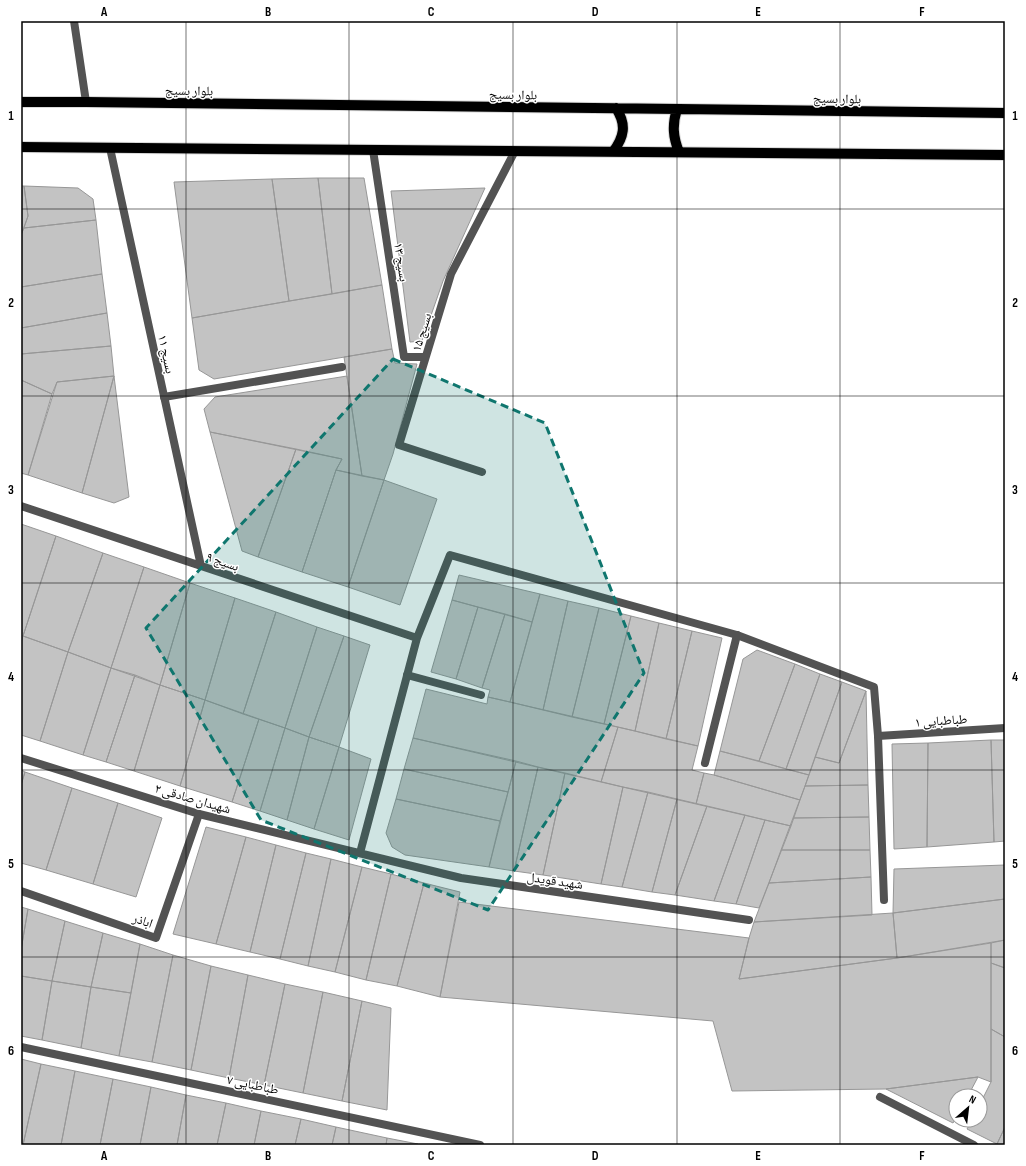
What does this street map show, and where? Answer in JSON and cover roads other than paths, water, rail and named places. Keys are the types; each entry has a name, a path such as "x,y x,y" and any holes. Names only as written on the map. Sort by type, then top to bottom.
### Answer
{"main road":[{"name":"بلوار بسیج","path":"21,102 1005,113"},
{"path":"613,152 620,142 623,132 621,115 616,108"},
{"path":"677,109 673,132 679,152"},
{"path":"21,147 1005,155"}],"street":[{"path":"74,21 86,102"},
{"name":"بسیج ۱۱","path":"110,148 201,566"},
{"name":"بسیج ۱۳","path":"373,150 404,357 426,357"},
{"name":"بسیج ۱۵","path":"482,472 398,445 451,274 515,151"},
{"path":"164,397 342,367"},
{"name":"بسیج ۹","path":"21,506 417,638"},
{"path":"360,853 417,638 450,556 737,635 874,687 878,736 884,900"},
{"path":"704,763 737,635"},
{"path":"407,675 481,695"},
{"name":"طباطبایی ۱","path":"878,736 1005,728"},
{"name":"شهیدان صادقی ۲","path":"21,758 199,814 360,853"},
{"name":"اباذر","path":"21,891 156,938 199,814"},
{"name":"شهید قویدل","path":"360,853 461,878 749,920"},
{"name":"طباطبایی ۷","path":"21,1047 480,1145"},
{"path":"880,1097 974,1145"}]}
